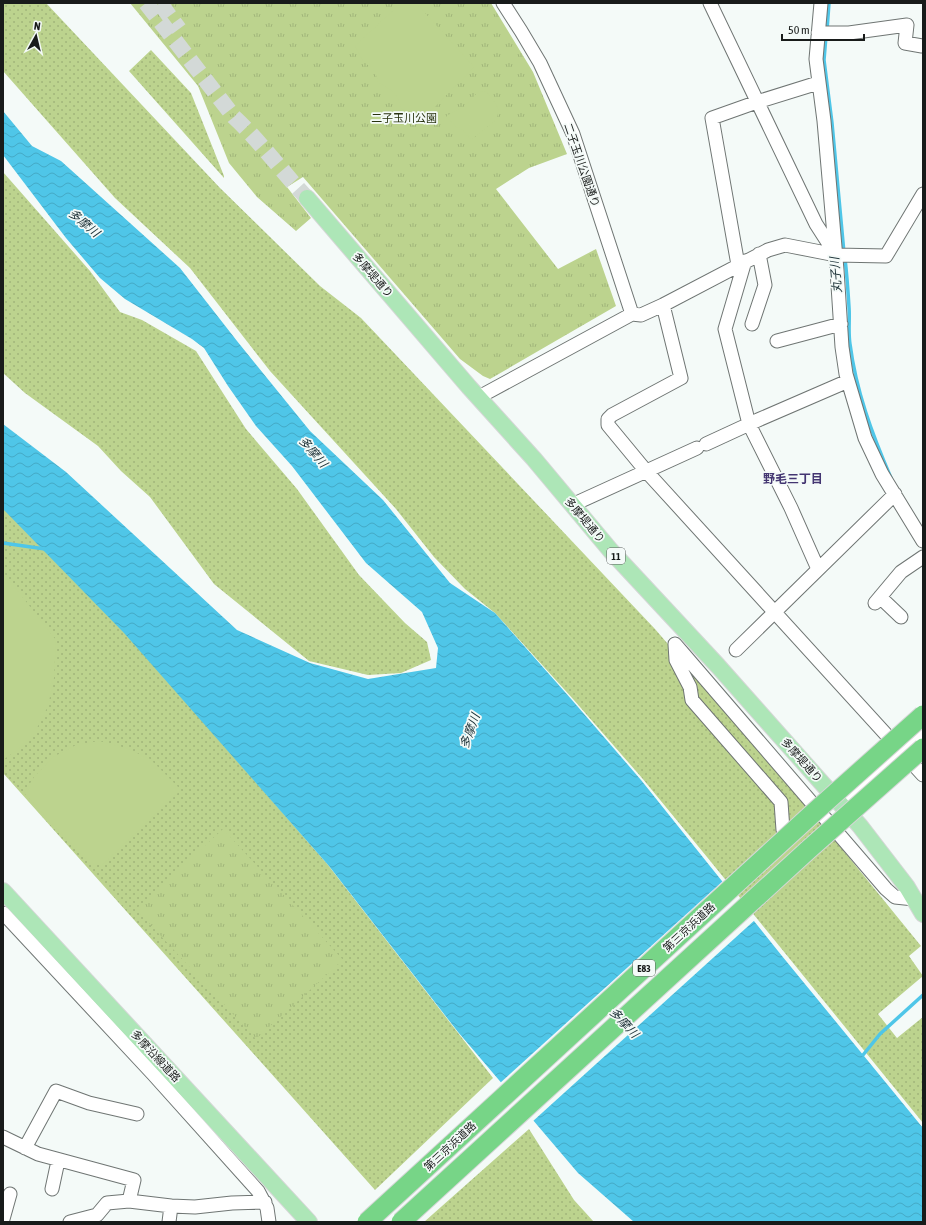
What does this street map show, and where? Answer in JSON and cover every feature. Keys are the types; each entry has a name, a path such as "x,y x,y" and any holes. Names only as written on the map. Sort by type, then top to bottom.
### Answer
{"highway":[{"name":"第三京浜道路","path":"367,1222 811,815 923,715"},
{"name":"第三京浜道路","path":"401,1222 808,850 923,748"}],"main road":[{"name":"多摩堤通り","path":"308,198 479,398 534,459 611,551 718,666 845,810 896,872 923,914"},
{"name":"多摩沿線道路","path":"3,891 309,1222"}],"street":[{"name":"二子玉川公園通り","path":"503,3 522,31 540,63 574,134 632,314"},
{"path":"710,3 816,224 836,255"},
{"path":"821,3 823,34 816,58 824,121 836,255 842,346 846,374 865,438 882,474 923,541"},
{"path":"823,34 906,25 904,43 922,46"},
{"path":"818,83 712,118 742,263 725,329 749,424 791,508 818,569"},
{"path":"479,398 632,314 641,315 663,305 768,250 785,245 836,255 886,256 923,194"},
{"path":"752,324 764,285 759,254"},
{"path":"663,305 681,378 612,415 608,419 608,424 646,470 774,613 923,775"},
{"path":"777,341 841,324"},
{"path":"572,505 646,470 848,381"},
{"path":"736,650 895,494"},
{"path":"902,617 878,600 901,572 923,557"},
{"path":"783,830 781,802 692,700 690,687 676,660 675,644 886,889 896,897 914,899"},
{"path":"848,797 923,731"},
{"path":"3,914 153,1074 258,1191 265,1202 269,1222"},
{"path":"25,1148 56,1091 97,1105 138,1114"},
{"path":"3,1137 38,1154 58,1161 134,1180 129,1201"},
{"path":"52,1189 58,1161"},
{"path":"3,1219 10,1194"},
{"path":"70,1222 97,1215 107,1203 129,1201 170,1206 195,1207 232,1203 265,1202"},
{"path":"169,1222 170,1206"}],"green space":[{"path":"3,3 46,3 220,188 320,286 361,318 655,629 803,801 921,946 909,956 923,976 878,1014 897,1038 923,1017 923,1123 642,778 573,699 495,613 465,589 434,557 396,509 270,371 190,268 115,198 3,71"},
{"name":"二子玉川公園","path":"130,3 491,3 533,72 567,154 529,168 496,189 558,269 596,249 616,306 490,379 483,376 460,359 303,177 287,187 311,218 296,231 257,197 229,163 198,86"},
{"path":"401,3 416,3 474,67 423,119 402,109 396,95 378,82 375,71 363,61 355,46"},
{"path":"151,50 191,93 224,178 129,71"},
{"path":"479,91 487,92 499,110 496,120 471,140 461,128 456,127 446,116 464,107"},
{"path":"3,172 90,271 120,312 142,320 196,351 246,429 297,489 359,575 405,623 427,642 431,660 401,673 368,675 309,661 214,584 150,497 121,471 98,446 25,393 3,373"},
{"path":"3,508 124,631 328,865 493,1078 375,1190 3,773"},
{"path":"3,572 56,640 54,678 48,706 31,740 3,760"},
{"path":"99,741 126,748 150,759 181,790 102,865 91,865 24,793 34,777 53,757 76,745"},
{"path":"223,829 343,960 256,1039 136,909"},
{"path":"529,1129 574,1200 594,1222 424,1222"}],"water":[{"name":"多摩川","path":"3,111 32,146 61,161 180,268 310,431 383,500 450,583 495,613 641,780 782,956 923,1128 923,1222 634,1222 578,1173 458,1032 329,866 124,633 3,509 3,424 66,472 237,630 310,663 368,679 436,668 438,648 422,612 366,563 292,466 256,426 204,348 192,339 125,299 100,278 66,238 3,155"}],"pier":[{"path":"724,880 756,919 532,1122 499,1084"}],"waterway":[{"name":"丸子川","path":"827,30 829,3"},
{"name":"丸子川","path":"826,36 824,60 832,123 844,253"},
{"name":"丸子川","path":"845,259 849,307 849,339 856,379 871,429 891,478"},
{"path":"3,543 45,549"},
{"path":"863,1055 880,1034 923,995"}],"tunnel":[{"path":"146,3 234,117 307,198"},
{"path":"160,3 179,29"}],"district":[{"name":"野毛三丁目","path":"793,479"}]}
